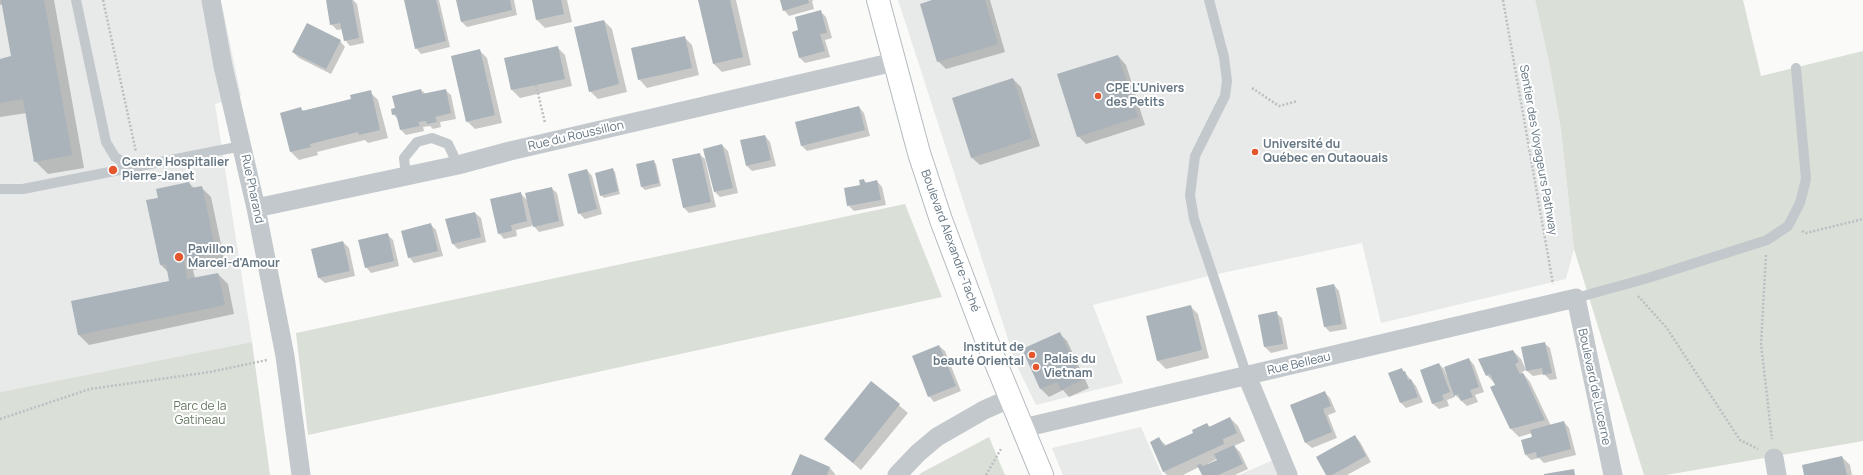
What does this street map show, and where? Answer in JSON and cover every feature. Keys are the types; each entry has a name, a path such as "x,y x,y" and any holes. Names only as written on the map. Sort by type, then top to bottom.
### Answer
{"main road":[{"name":"Boulevard Alexandre-Taché","path":"878,0 919,153 941,220 986,339 1042,475"}],"street":[{"name":"Rue Pharand","path":"211,0 223,66 256,208 285,356 301,475"},
{"name":"Rue du Roussillon","path":"256,208 458,165 510,151 894,62"},
{"name":"Rue Belleau","path":"1023,428 1576,298"},
{"name":"Boulevard de Lucerne","path":"1576,298 1613,475"},
{"path":"1247,376 1288,475"},
{"path":"897,475 918,453 937,437 984,410 1011,398"}],"lane":[{"path":"76,0 106,142 115,157 132,168"},
{"path":"1210,0 1224,57 1227,81 1225,96 1195,156 1190,195 1194,219 1247,376"},
{"path":"1576,298 1627,284 1767,240 1788,226 1800,203 1806,179 1796,68"},
{"path":"406,176 404,158 417,142 432,138 448,144 458,165"},
{"path":"0,189 23,189 242,146"}],"path":[{"path":"103,0 136,153"},
{"name":"Sentier des Voyageurs Pathway","path":"1503,0 1557,302"},
{"path":"536,85 546,129"},
{"path":"1252,88 1279,106 1298,101"},
{"path":"1788,226 1806,233 1863,219"},
{"path":"1767,240 1761,344 1775,466"},
{"path":"1627,284 1666,327 1740,440 1775,466"},
{"path":"0,419 90,389 210,372 285,356"},
{"path":"986,475 1001,449"}],"shaded area":[{"name":"Centre Hospitalier Pierre-Janet","path":"0,0 221,0 241,96 215,104 252,342 0,392"},
{"name":"Université du Québec en Outaouais","path":"898,0 1535,0 1549,62 1561,130 1574,249 1566,279 1381,323 1362,243 1213,275 1093,305 1123,383 1036,405 1016,364"},
{"path":"1141,427 1162,475 1063,475 1052,448"},
{"path":"1280,457 1288,475 1239,475"}],"green space":[{"path":"1535,0 1743,0 1761,76 1863,51 1863,441 1666,475 1644,475 1574,249 1561,130 1549,62"},
{"path":"905,204 942,297 308,435 296,333"},
{"name":"Parc de la Gatineau","path":"252,342 270,475 0,475 0,392"},
{"path":"989,437 1005,475 919,475 921,473"}],"building":[{"path":"1,0 44,0 72,155 34,162 23,99 0,103 0,59 11,56"},
{"path":"326,0 352,0 359,38 344,41 340,23 330,25"},
{"path":"404,0 436,0 446,41 415,49"},
{"path":"456,0 510,0 512,10 461,22"},
{"path":"532,0 561,0 564,14 536,20"},
{"path":"698,0 730,0 743,57 713,64"},
{"path":"780,0 808,0 809,3 783,11"},
{"path":"932,0 985,0 998,44 937,62 920,4"},
{"path":"821,10 827,33 820,34 825,51 799,58 792,32 798,30 795,17"},
{"path":"604,20 619,84 589,92 574,27"},
{"path":"307,23 341,40 326,69 292,52"},
{"path":"685,36 692,68 638,80 631,48"},
{"path":"558,46 565,79 511,90 504,58"},
{"path":"480,49 495,115 466,122 451,56"},
{"name":"CPE L'Univers des Petits","path":"1118,55 1138,117 1077,137 1057,74"},
{"path":"1013,78 1032,138 971,158 952,98"},
{"path":"421,89 422,94 446,89 451,113 435,117 437,122 427,124 426,121 418,122 420,126 400,130 396,114 392,115 391,109 395,108 392,96"},
{"path":"371,90 380,130 359,135 358,132 310,144 311,147 290,152 280,113 301,107 302,111 351,99 350,95"},
{"path":"859,106 865,130 801,146 795,122"},
{"path":"765,135 771,160 746,166 740,140"},
{"path":"722,144 733,188 714,192 703,149"},
{"path":"700,153 711,202 683,208 672,159"},
{"path":"654,160 659,183 641,187 636,164"},
{"path":"613,168 618,191 600,196 595,173"},
{"path":"587,169 597,209 578,214 568,174"},
{"path":"864,179 865,183 877,180 881,200 847,206 844,188 860,185 859,180"},
{"name":"Pavillon Marcel-d'Amour","path":"189,182 191,188 202,186 216,253 184,260 187,279 218,273 225,305 78,335 71,301 169,281 166,264 160,265 146,200 158,198 156,189"},
{"path":"552,187 559,221 533,227 525,193"},
{"path":"521,192 527,221 511,225 512,231 498,234 490,199"},
{"path":"475,212 481,237 452,244 445,219"},
{"path":"431,223 438,251 408,258 401,231"},
{"path":"388,233 394,261 365,268 358,240"},
{"path":"343,241 350,271 318,278 311,249"},
{"path":"1334,284 1342,324 1324,327 1316,288"},
{"path":"1191,305 1202,350 1157,361 1146,316"},
{"path":"1277,311 1283,344 1264,347 1258,315"},
{"path":"1060,332 1082,380 1061,390 1057,382 1040,389 1022,349"},
{"path":"1545,342 1552,373 1543,375 1542,368 1526,371 1521,347"},
{"path":"939,345 956,386 928,397 912,356"},
{"path":"1513,350 1519,362 1515,364 1520,374 1523,373 1545,420 1510,429 1490,387 1495,385 1490,374 1486,376 1478,359"},
{"path":"1469,358 1479,387 1470,390 1473,397 1461,401 1458,394 1454,396 1444,367"},
{"path":"1439,363 1450,392 1442,395 1444,400 1432,404 1420,370"},
{"path":"1402,368 1403,372 1405,371 1408,380 1411,379 1418,397 1400,403 1388,373"},
{"path":"871,381 900,404 853,463 824,439"},
{"path":"1325,391 1331,406 1323,409 1332,432 1305,443 1290,405"},
{"path":"1230,417 1237,433 1223,439 1224,444 1163,472 1150,442 1159,437 1164,446 1193,433 1192,430 1207,423 1209,427"},
{"path":"1564,421 1571,449 1537,458 1536,452 1525,455 1521,440 1532,437 1530,430"},
{"path":"1355,435 1366,456 1332,475 1326,475 1316,457"},
{"path":"1234,445 1243,464 1218,475 1202,475 1197,465 1201,464 1203,466 1217,460 1214,454"},
{"path":"800,454 830,467 827,475 791,475"},
{"path":"1842,456 1847,475 1804,475 1802,465"},
{"path":"1574,469 1575,475 1544,475 1544,474"}],"place":[{"name":"CPE L'Univers des Petits","path":"1098,96"},
{"name":"Université du Québec en Outaouais","path":"1255,152"},
{"name":"Centre Hospitalier Pierre-Janet","path":"113,170"},
{"name":"Pavillon Marcel-d'Amour","path":"179,257"},
{"name":"Institut de beauté Oriental","path":"1032,355"},
{"name":"Palais du Vietnam","path":"1036,367"}]}
